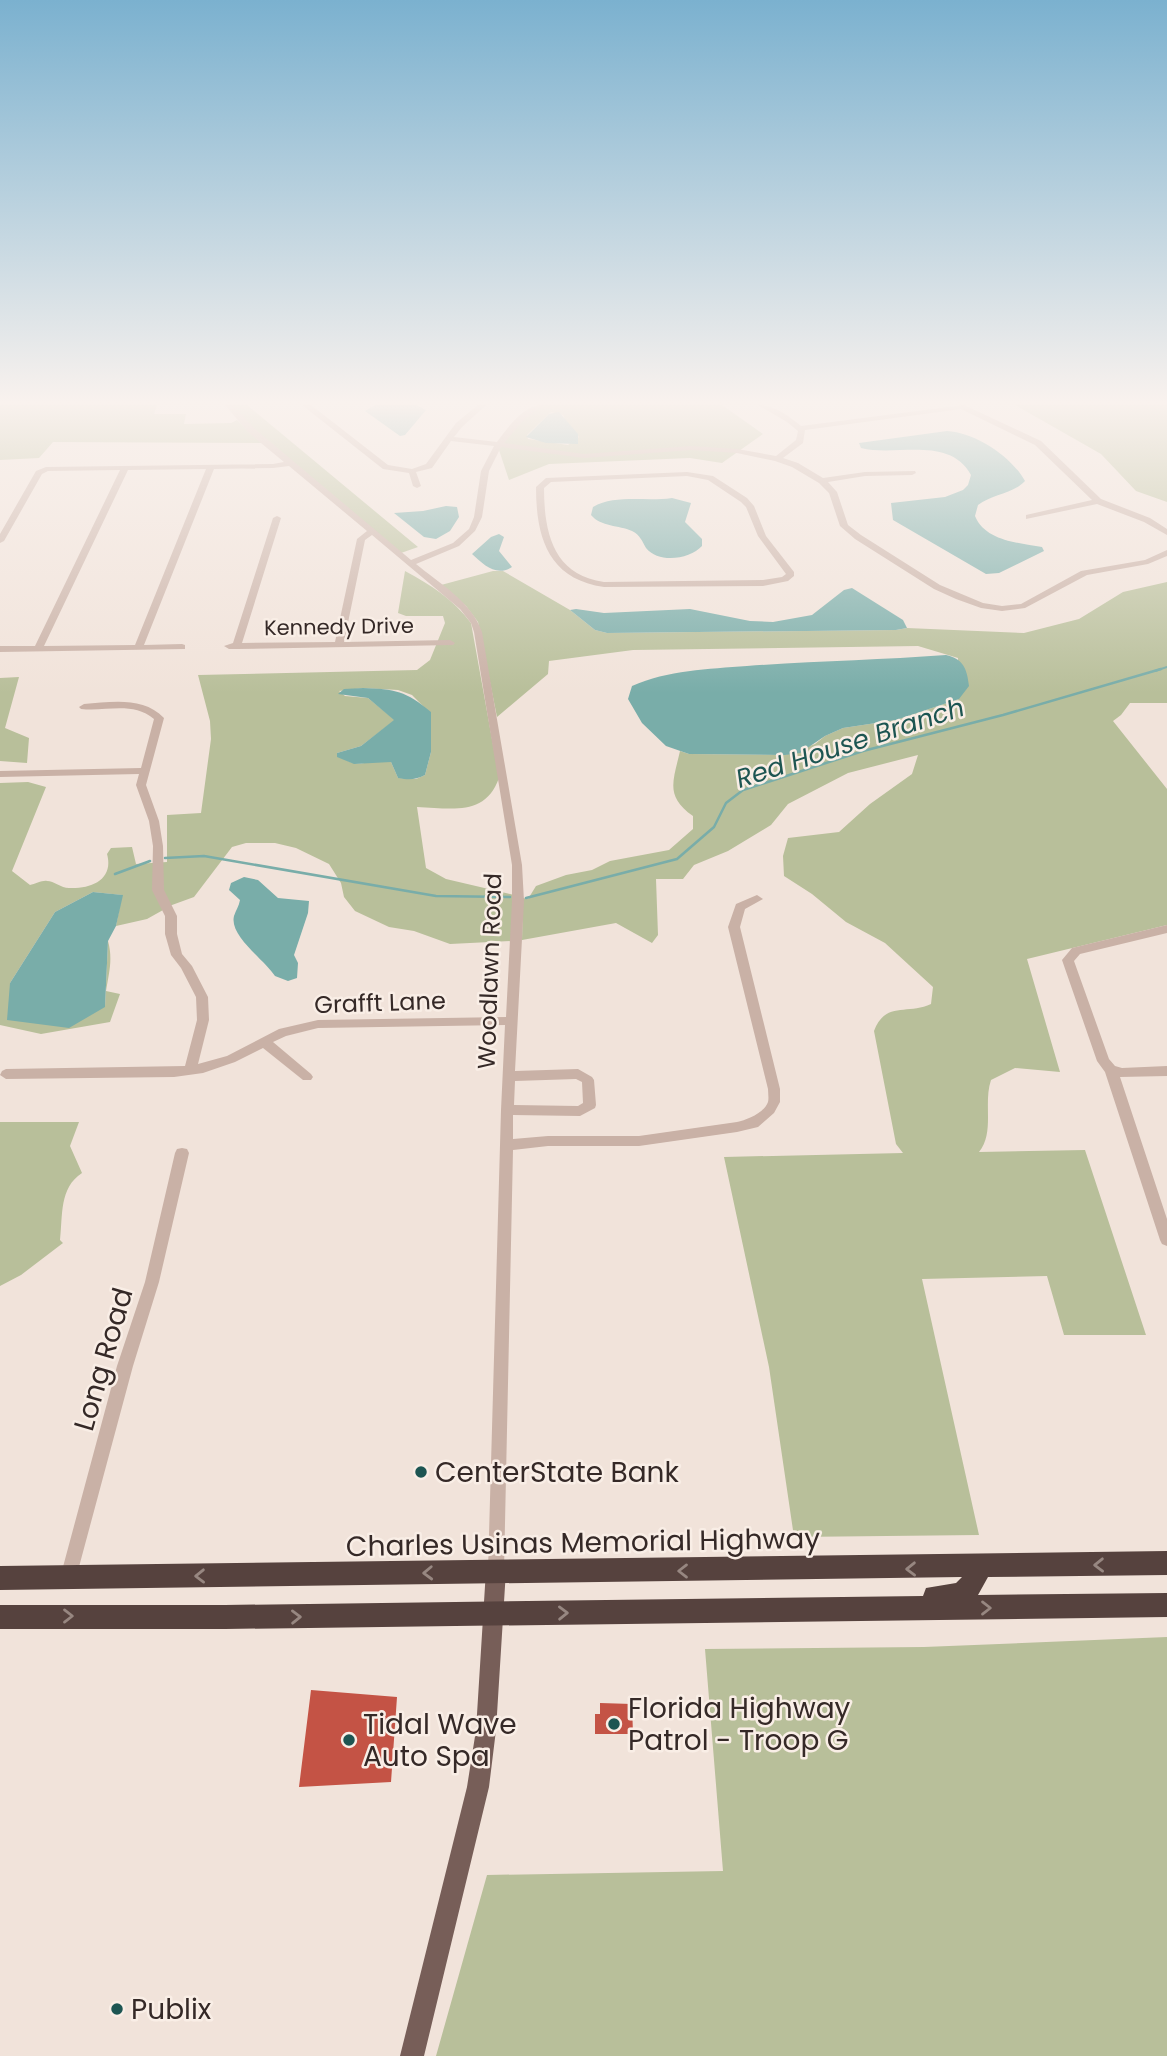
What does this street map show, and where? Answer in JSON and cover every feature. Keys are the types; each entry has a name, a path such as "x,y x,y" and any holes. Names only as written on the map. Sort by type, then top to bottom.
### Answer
{"highway":[{"name":"Charles Usinas Memorial Highway","path":"0,1578 496,1570 979,1568 1167,1563"},
{"path":"677,1611 750,1599 956,1597 969,1589 977,1578 979,1568"},
{"path":"0,1617 1167,1605"}],"main road":[{"path":"412,2056 478,1787 486,1730 496,1570"}],"street":[{"path":"0,541 23,501"},
{"path":"38,649 109,501"},
{"path":"139,648 197,501"},
{"name":"Woodlawn Road","path":"335,501 463,607 475,623 517,865 518,928 507,1110 496,1570"},
{"path":"410,563 461,542 470,534 479,518 481,501"},
{"path":"539,501 544,534 558,562 576,577 587,581 614,584 749,583 785,579 791,574 762,536 750,506 744,501"},
{"path":"836,501 844,526 958,598 978,606 1021,607 1083,573 1146,563 1167,553"},
{"path":"1029,517 1098,501 1147,520 1167,533"},
{"path":"233,646 277,517"},
{"path":"339,645 361,539 372,532"},
{"name":"Kennedy Drive","path":"233,646 450,643"},
{"path":"0,649 182,647"},
{"path":"84,707 136,707 156,714 159,718 141,785 154,821 158,846 158,890 171,916 177,956 186,966 202,998 203,1020 190,1070"},
{"path":"0,774 143,771"},
{"path":"507,1145 667,1139 737,1127 762,1118 774,1102 774,1089 734,927 740,907 757,899"},
{"path":"1167,929 1076,951 1068,958 1103,1061 1111,1070 1167,1240"},
{"name":"Grafft Lane","path":"6,1074 190,1070 231,1059 284,1032 318,1024 512,1021"},
{"path":"266,1043 307,1077"},
{"path":"1111,1070 1122,1073 1167,1071"},
{"path":"507,1110 580,1111 590,1105 588,1080 578,1074 509,1076"},
{"name":"Long Road","path":"68,1578 125,1366 152,1282 182,1153"}],"green space":[{"path":"339,501 363,501 418,547 401,553"},
{"path":"405,571 441,593 471,623 499,778 493,790 476,805 454,809 417,807 426,868 446,879 514,895 512,941 450,944 414,931 389,927 355,911 344,897 341,883 329,864 296,848 275,843 246,843 232,847 194,897 147,919 116,926 122,895 93,892 55,912 10,983 105,1007 108,941 110,960 106,991 120,994 110,1022 41,1034 0,1025 0,783 28,782 46,787 12,871 30,885 45,881 63,887 78,888 93,884 104,876 107,870 107,854 111,848 132,847 136,864 167,862 167,815 201,813 211,739 210,721 198,675 417,670 430,660 445,623 443,616 406,616 398,613","holes":["363,688 398,690 412,695 424,707 431,752 425,775 416,779 398,778 391,762 351,762 337,753 361,746 395,720 368,698 345,696 339,691"]},
{"path":"493,571 503,571 570,610 595,630 607,633 907,628 1024,633 1079,619 1123,592 1167,582 1167,703 1130,703 1113,721 1167,789 1167,925 1027,959 1060,1072 1015,1068 991,1080 988,1127 979,1152 1085,1150 1146,1335 1064,1335 1047,1276 922,1279 979,1535 794,1537 769,1367 724,1157 903,1153 896,1144 874,1031 884,1016 891,1012 931,1004 933,987 885,943 846,922 812,894 784,876 783,856 788,838 839,832 870,804 912,774 918,755 848,773 788,804 771,825 728,851 694,865 683,879 656,879 658,935 652,943 616,923 522,940 523,898 528,899 536,886 566,875 592,870 610,861 669,850 693,829 693,816 678,802 673,788 680,751 689,754 785,755 815,744 843,728 896,720 959,699 958,658 918,646 633,650 549,661 548,674 497,717 478,622 466,606 441,585"},
{"path":"19,677 5,728 29,738 27,763 0,761 0,678"},
{"path":"0,1122 79,1122 70,1146 82,1173 69,1186 66,1194 60,1240 63,1243 21,1275 0,1286"},
{"path":"1167,1637 1167,2056 436,2056 487,1875 723,1871 705,1649 924,1647"}],"water":[{"path":"611,501 691,503 685,522 702,539 702,546 682,557 666,558 652,553 635,533 600,522 591,515 593,507"},
{"path":"985,501 978,505 975,516 986,531 1013,542 1042,547 1044,551 999,573 986,574 893,520 891,503"},
{"path":"446,506 457,507 459,517 450,531 436,539 424,537 394,513 423,511"},
{"path":"499,534 504,537 499,551 512,567 501,571 486,566 472,554 491,537"},
{"path":"852,588 903,620 907,628 607,633 595,630 570,610 604,613 690,609 750,621 773,622 812,615 844,590"},
{"path":"946,655 960,662 967,674 969,686 959,699 896,720 843,728 825,736 800,753 689,754 666,746 642,723 628,699 632,686 688,671"},
{"path":"344,689 400,692 431,712 431,752 425,775 412,779 398,778 391,762 354,764 337,757 337,753 361,746 394,720 368,698 338,694"},
{"path":"244,877 258,880 278,898 309,901 308,913 294,955 298,963 297,978 288,981 275,976 237,931 234,916 240,900 229,890 231,883"},
{"path":"93,892 123,895 116,926 108,941 105,1007 69,1028 7,1020 10,983 55,912"}],"building":[{"name":"Tidal Wave Auto Spa","path":"311,1690 397,1697 391,1782 299,1787"},
{"name":"Florida Highway Patrol - Troop G","path":"600,1703 632,1704 633,1734 595,1734 595,1714 600,1714"}],"waterway":[{"name":"Red House Branch","path":"1161,669 1167,667"},
{"name":"Red House Branch","path":"526,898 677,859 714,827 726,803 743,790 863,751 1003,715 1161,669"},
{"name":"Red House Branch","path":"1155,671 1161,669"},
{"name":"Red House Branch","path":"165,858 204,856 436,896 510,897"},
{"name":"Red House Branch","path":"115,874 150,861"}],"place":[{"name":"CenterState Bank","path":"421,1472"},
{"name":"Florida Highway Patrol - Troop G","path":"614,1724"},
{"name":"Tidal Wave Auto Spa","path":"349,1740"},
{"name":"Publix","path":"117,2009"}]}
